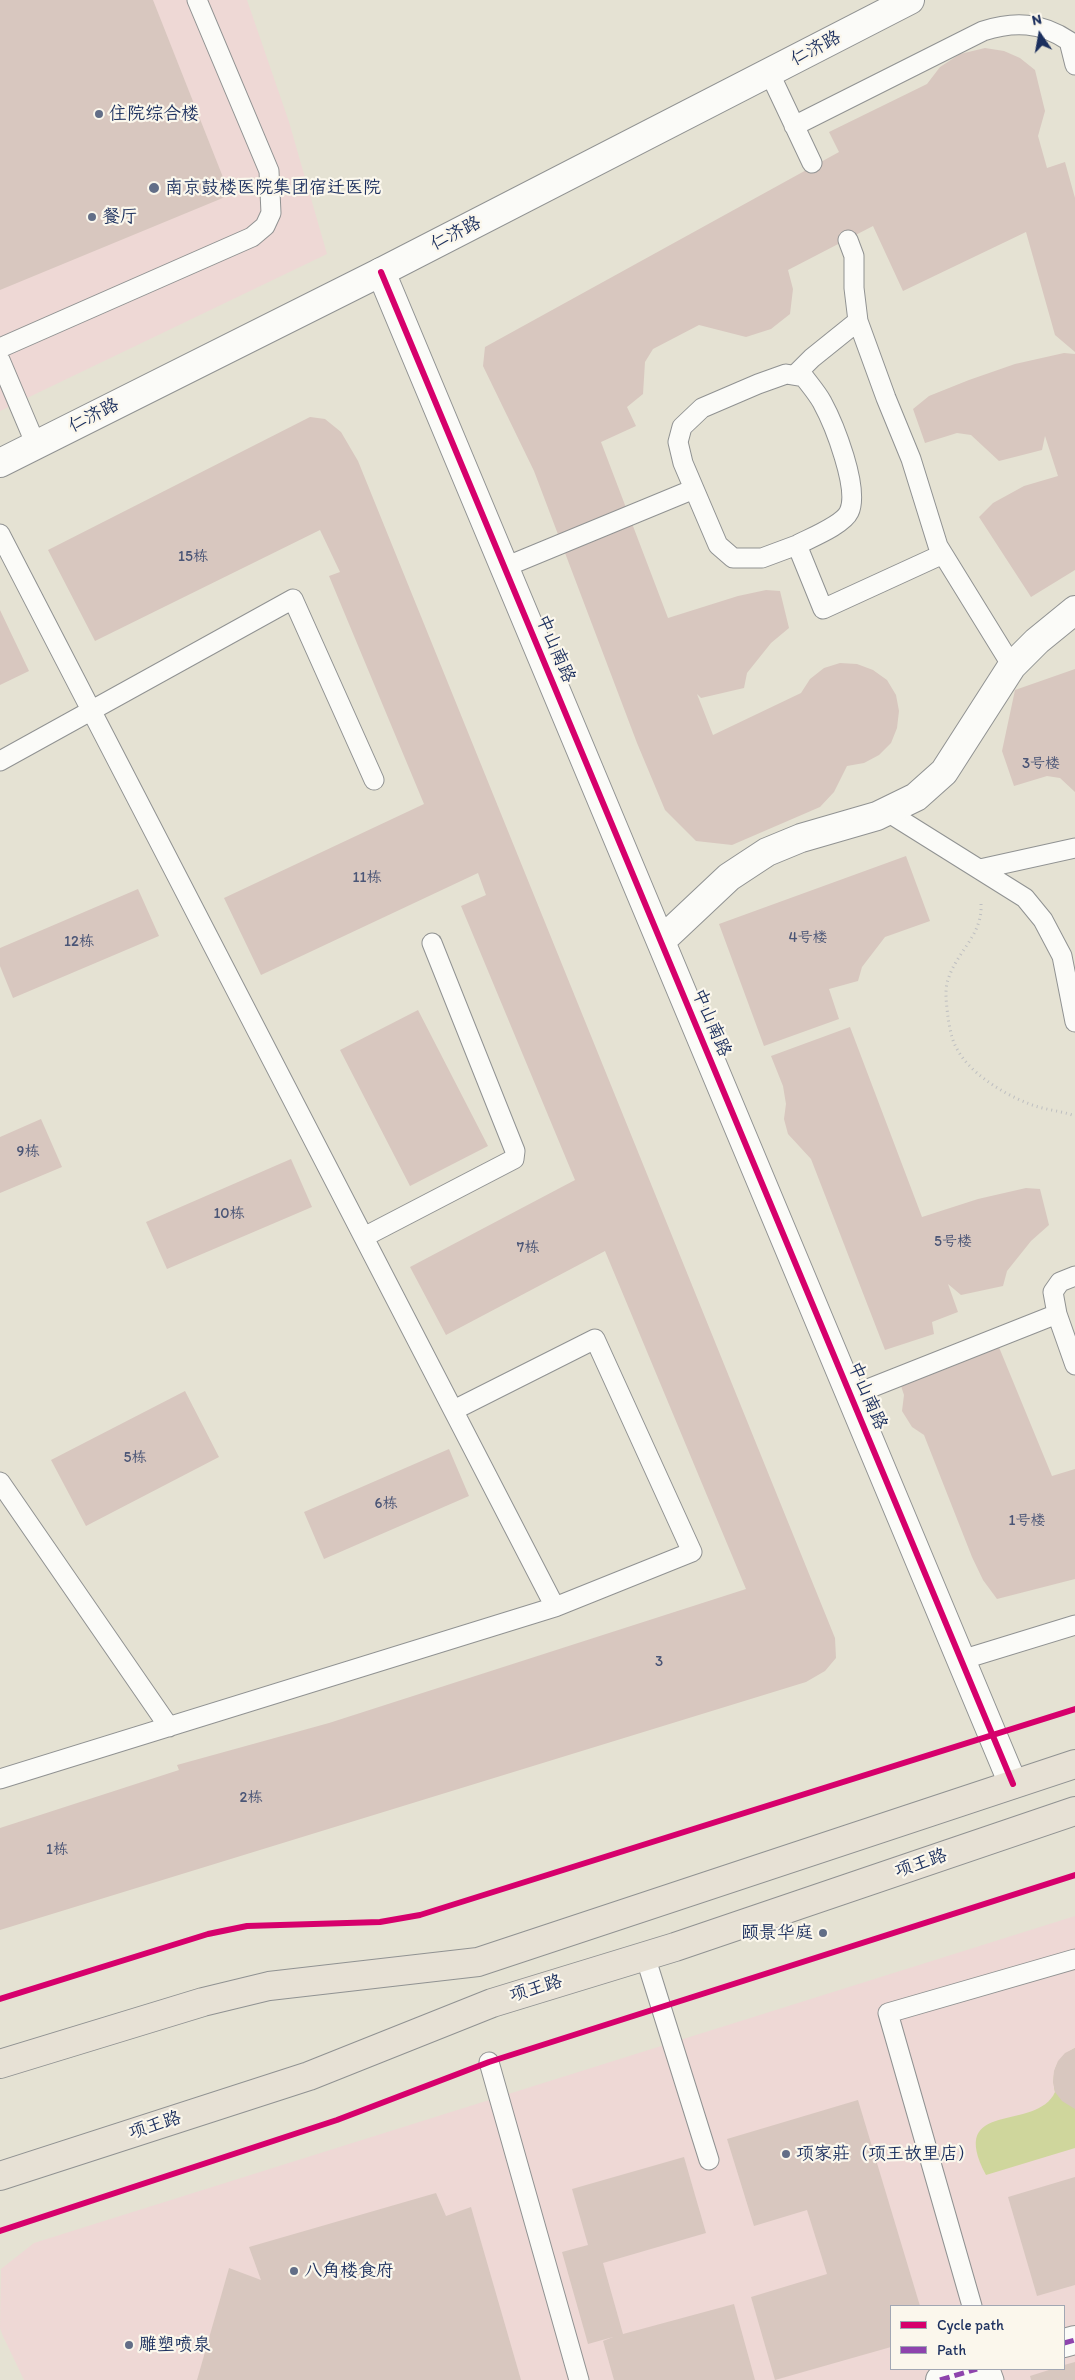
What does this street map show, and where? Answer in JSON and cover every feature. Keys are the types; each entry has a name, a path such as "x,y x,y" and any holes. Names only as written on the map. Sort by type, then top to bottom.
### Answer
{"main road":[{"path":"0,2064 203,2002 269,1986 478,1962 1075,1764"},
{"name":"项王路","path":"0,2176 309,2076 492,2003 645,1956 1075,1811"}],"street":[{"name":"仁济路","path":"0,463 381,272 770,74 910,0"},
{"name":"中山南路","path":"381,272 1013,1784"},
{"path":"661,941 729,877 766,852 802,838 886,812 916,797 944,772 1012,666 1044,635 1075,610"},
{"path":"940,2380 974,2370"}],"lane":[{"path":"0,348 252,237 265,226 271,213 268,171 197,0"},
{"path":"794,126 983,31 1004,24 1027,25 1053,30 1069,41 1075,65"},
{"path":"770,74 812,162"},
{"path":"848,240 854,256 854,288 858,321 911,459 938,546 1012,666"},
{"path":"794,375 858,321"},
{"path":"0,360 36,445"},
{"path":"786,374 794,375 804,376 822,401 850,473 851,498 849,513 835,524 797,545 762,558 733,558 718,545 683,463 678,442 682,427 702,408 758,384 786,374"},
{"path":"505,567 694,489"},
{"path":"0,534 555,1606"},
{"path":"797,545 823,609 943,554"},
{"path":"0,762 294,599 374,780"},
{"path":"886,812 1026,898 1043,920 1062,956 1072,990 1075,1022"},
{"path":"980,869 1075,848"},
{"path":"364,1237 514,1158 515,1151 508,1131 432,943"},
{"path":"1075,1276 1060,1282 1053,1292 1057,1314 1075,1365"},
{"path":"850,1396 1057,1314"},
{"path":"0,1779 555,1606 692,1552 595,1339 454,1410"},
{"path":"0,1482 169,1727"},
{"path":"961,1660 1075,1625"},
{"path":"645,1956 709,2160"},
{"path":"972,2305 888,2014 1075,1959"},
{"path":"489,2062 579,2380"}],"path":[{"path":"980,869 982,913 974,935 957,960 947,981 947,1008 955,1047 972,1067 1009,1094 1035,1106 1075,1116"}],"shaded area":[{"name":"南京鼓楼医院集团宿迁医院","path":"0,0 247,0 289,122 327,254 0,411"},
{"path":"1075,1916 1075,2380 24,2380 0,2328 1,2269 34,2243"}],"green space":[{"path":"1075,2048 1075,2148 986,2175 977,2151 977,2135 986,2126 999,2120 1031,2111 1045,2104 1055,2092 1054,2078 1056,2066 1063,2056"}],"building":[{"name":"住院综合楼","path":"0,0 153,0 230,195 0,290"},
{"path":"985,48 1004,51 1020,58 1035,70 1045,111 1038,136 1047,168 1065,162 1075,198 1075,352 1055,335 1026,232 903,291 873,226 788,270 793,289 790,314 771,329 746,337 699,325 653,349 645,362 643,394 627,407 636,426 601,442 668,618 738,596 766,590 780,591 789,628 771,643 747,673 744,688 701,698 697,694 713,735 801,693 810,679 824,668 840,663 857,664 873,670 887,680 896,695 899,711 897,728 891,743 879,755 864,763 847,766 834,792 820,807 732,845 696,841 665,810 637,743 534,471 483,366 485,347 839,152 829,132 927,84 940,67 960,54"},
{"path":"1064,353 1075,354 1075,570 1031,597 979,517 993,503 1024,486 1058,476 1045,436 1042,450 999,461 971,435 957,433 925,443 913,409 929,396 969,380 1015,364"},
{"path":"310,417 325,419 341,432 358,461 835,1638 836,1658 825,1671 806,1682 0,1930 0,1828 179,1770 177,1765 329,1723 746,1589 605,1251 446,1335 410,1267 575,1180 461,906 486,895 478,873 261,975 224,898 424,804 329,576 340,572 320,530 95,641 48,550"},
{"path":"0,610 29,671 0,685"},
{"path":"1075,669 1075,792 1060,778 1047,776 1014,786 1002,751 1015,690"},
{"path":"906,856 930,921 885,937 862,967 858,981 829,989 839,1019 764,1046 719,924"},
{"path":"138,889 159,936 13,998 0,966 0,948"},
{"path":"418,1010 488,1146 410,1186 340,1050"},
{"path":"850,1027 922,1217 978,1199 1026,1188 1040,1189 1049,1225 1031,1241 1007,1271 1003,1286 961,1295 948,1284 958,1312 932,1322 934,1334 885,1350 811,1159 788,1134 784,1119 786,1104 783,1086 771,1056"},
{"path":"41,1119 62,1167 0,1193 0,1137"},
{"path":"291,1159 312,1207 167,1269 146,1222"},
{"path":"996,1340 1052,1476 1075,1469 1075,1579 997,1599 983,1580 972,1557 924,1435 912,1427 902,1411 904,1395 899,1380"},
{"path":"185,1391 219,1457 86,1526 51,1460"},
{"path":"449,1449 469,1496 324,1559 304,1512"},
{"path":"1075,2048 1075,2109 1062,2101 1055,2092 1053,2082 1054,2071 1058,2061 1065,2053"},
{"path":"858,2100 920,2305 890,2305 890,2347 775,2380 751,2297 827,2274 807,2210 754,2226 727,2139"},
{"path":"684,2157 706,2233 603,2263 623,2334 734,2304 755,2380 614,2380 603,2341 613,2337 588,2344 562,2252 588,2245 572,2189"},
{"path":"1075,2177 1075,2285 1037,2296 1008,2197"},
{"path":"436,2193 446,2216 471,2207 521,2380 197,2380 229,2268 261,2280 249,2247"},
{"path":"1075,2362 1075,2380 1031,2380 1030,2376 1049,2370 1065,2370 1065,2365"}],"marked path":[{"path":"1065,2343 1075,2340"},
{"path":"940,2380 974,2370"}],"cycle path":[{"path":"381,272 1013,1784"},
{"path":"0,1999 208,1934 247,1926 380,1922 420,1915 1075,1709"},
{"path":"0,2231 337,2120 489,2062 1075,1875"}],"place":[{"name":"住院综合楼","path":"99,114"},
{"name":"南京鼓楼医院集团宿迁医院","path":"154,188"},
{"name":"餐厅","path":"92,217"},
{"name":"颐景华庭","path":"823,1933"},
{"name":"项家莊（项王故里店）","path":"786,2154"},
{"name":"八角楼食府","path":"294,2271"},
{"name":"雕塑喷泉","path":"129,2345"}]}
